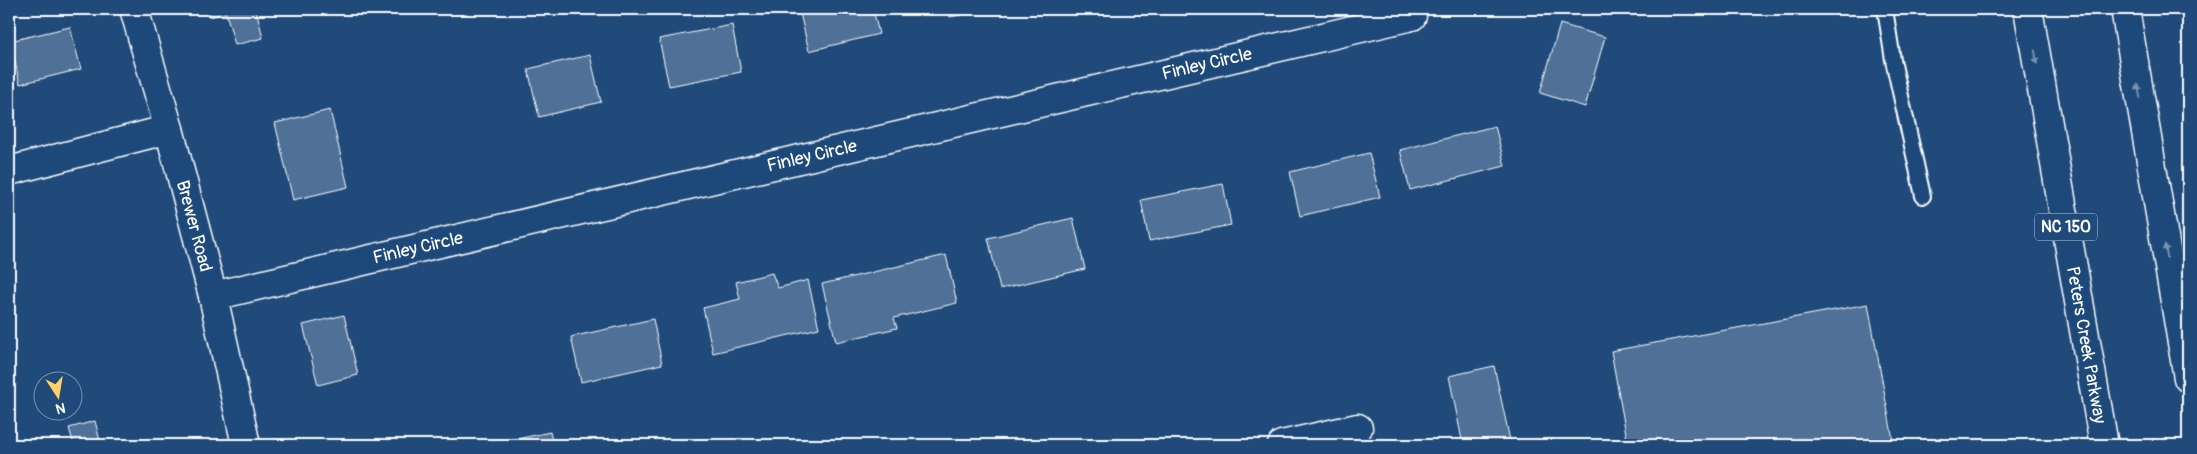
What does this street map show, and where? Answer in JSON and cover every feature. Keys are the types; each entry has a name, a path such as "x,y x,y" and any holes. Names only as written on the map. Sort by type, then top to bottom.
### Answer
{"street":[{"name":"Brewer Road","path":"134,9 169,129 213,296 246,445"},
{"name":"Peters Creek Parkway","path":"2028,9 2104,445"},
{"path":"2125,9 2188,378"},
{"name":"Finley Circle","path":"213,296 1412,16"},
{"path":"9,171 169,129"},
{"path":"1282,445 1358,428"}],"lane":[{"path":"1884,9 1923,196"}],"building":[{"path":"208,9 256,9 263,38 235,45 226,13 210,17"},
{"path":"799,9 873,9 879,34 809,51"},
{"path":"948,9 994,9 950,17"},
{"path":"1560,24 1605,37 1585,107 1540,93"},
{"path":"732,25 741,72 669,86 659,39"},
{"path":"70,27 81,69 20,84 10,41"},
{"path":"590,55 601,102 539,117 528,69"},
{"path":"330,110 348,187 293,200 275,123"},
{"path":"1495,126 1505,166 1410,190 1400,150"},
{"path":"1369,153 1380,197 1300,216 1290,172"},
{"path":"1223,184 1231,225 1149,241 1141,200"},
{"path":"1073,218 1085,269 1000,289 988,238"},
{"path":"946,255 957,303 894,318 897,328 836,342 822,284"},
{"path":"772,273 778,288 808,280 819,328 713,353 703,308 740,299 736,282"},
{"path":"1868,304 1894,445 1628,445 1611,351"},
{"path":"344,315 358,375 318,385 303,325"},
{"path":"653,319 662,364 581,382 571,337"},
{"path":"1494,366 1511,445 1463,445 1449,376"},
{"path":"95,421 101,445 74,445 69,428"},
{"path":"550,432 553,445 498,445 498,443"},
{"path":"382,442 383,445 366,445"}]}
